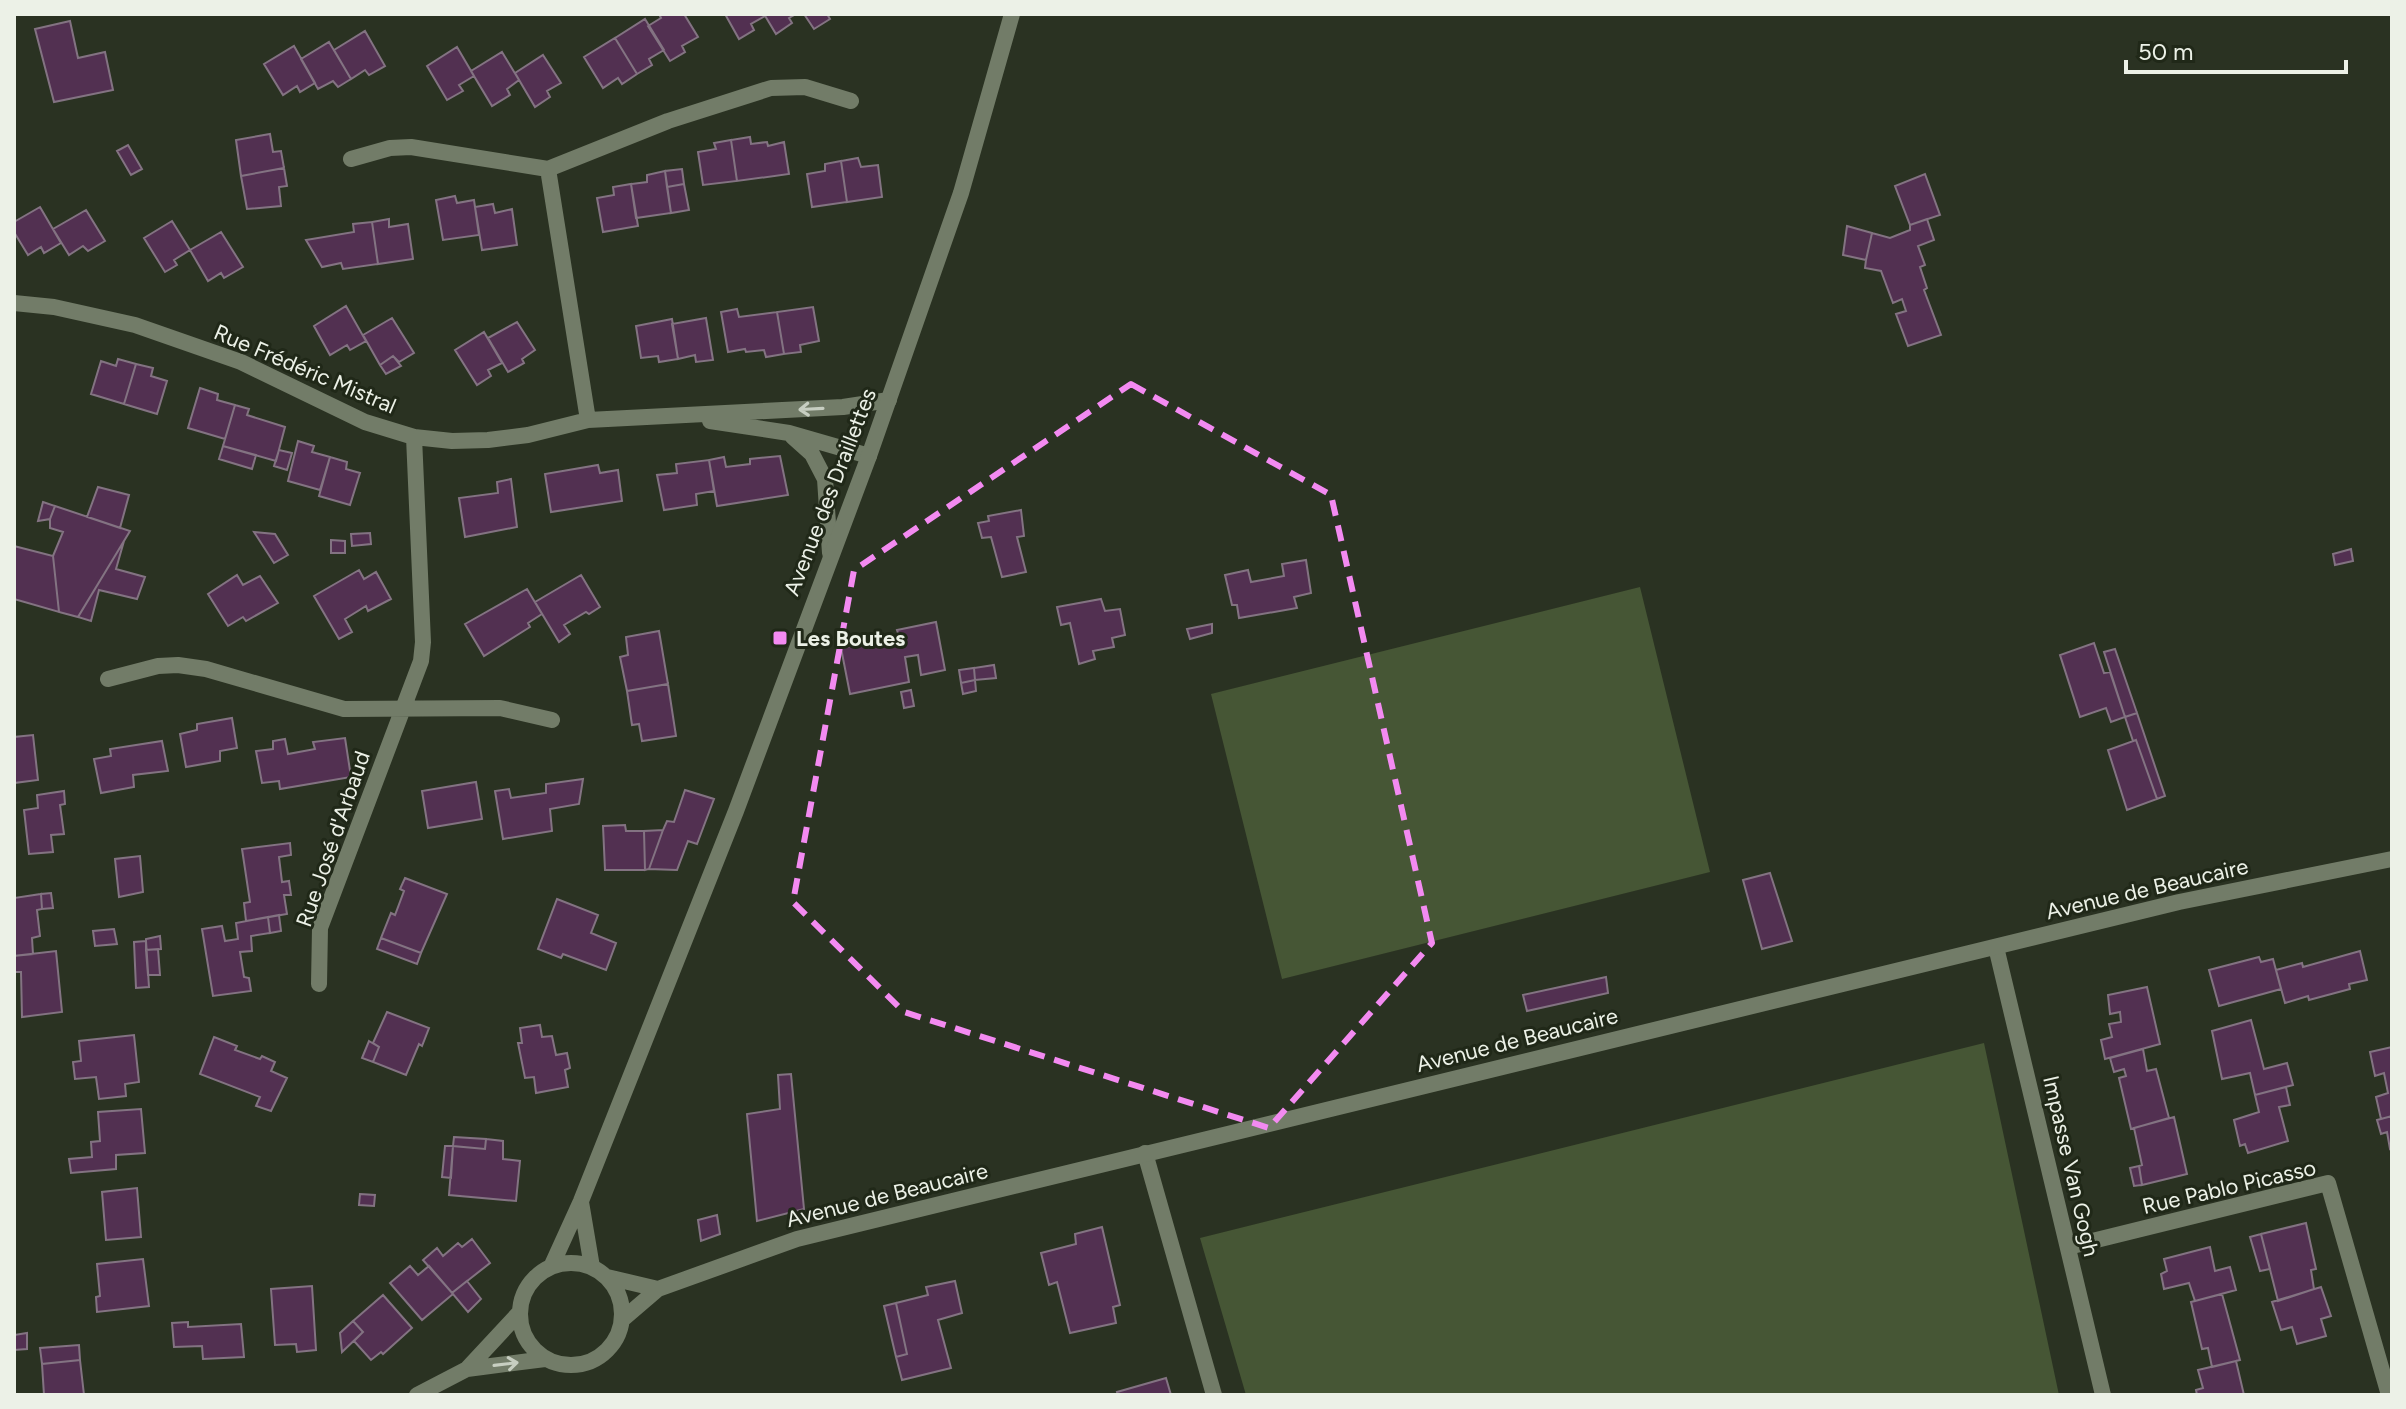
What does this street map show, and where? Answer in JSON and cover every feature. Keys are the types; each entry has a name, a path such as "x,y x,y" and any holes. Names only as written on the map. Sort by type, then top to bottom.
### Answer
{"street":[{"name":"Avenue des Draillettes","path":"551,1267 581,1201 736,811 830,553 869,456 961,193 1012,14"},
{"path":"351,159 390,148 411,147 548,169 668,121 771,88 805,87 851,101"},
{"path":"548,169 588,420"},
{"name":"Rue Frédéric Mistral","path":"14,303 54,307 135,325 241,362 365,422 414,437 452,441 488,440 528,435 588,420 843,407 889,400"},
{"name":"Rue Frédéric Mistral","path":"677,416 789,433 869,456"},
{"path":"789,433 812,454 825,479 830,553"},
{"name":"Rue José d'Arbaud","path":"319,984 320,928 421,661 423,642 414,437"},
{"path":"108,679 158,666 178,665 206,669 318,704 344,709 500,708 552,720"},
{"name":"Avenue de Beaucaire","path":"623,1319 658,1289 797,1239 2179,902 2392,859"},
{"name":"Impasse Van Gogh","path":"1996,947 2103,1395"},
{"path":"1145,1153 1214,1395"},
{"name":"Rue Pablo Picasso","path":"2068,1247 2328,1183 2389,1395"},
{"path":"581,1201 592,1267"},
{"path":"417,1395 467,1369 519,1313 528,1285 551,1267 578,1263 592,1267 607,1277 617,1289 623,1319 618,1336 609,1350 595,1360 578,1366 561,1365 545,1359 526,1340 519,1313"},
{"path":"607,1277 658,1289"},
{"path":"467,1369 545,1359"}],"highlighted area":[{"path":"1131,384 1331,495 1432,943 1269,1128 904,1012 793,902 854,570"}],"green space":[{"path":"1640,587 1710,872 1282,979 1211,694"},
{"path":"1984,1043 2059,1395 1246,1395 1200,1238"}],"building":[{"path":"659,14 684,14 698,37 682,46 685,52 670,61 648,26 661,18"},
{"path":"725,14 765,16 751,24 754,30 739,39"},
{"path":"764,14 796,14 789,18 792,23 776,34"},
{"path":"804,14 827,14 830,19 814,29"},
{"path":"645,19 664,50 649,59 652,65 637,74 615,38"},
{"path":"70,21 78,58 105,52 113,90 54,102 35,29"},
{"path":"365,31 385,66 369,75 365,70 351,79 334,50"},
{"path":"615,38 637,74 622,84 618,78 603,88 584,57"},
{"path":"329,42 351,79 338,87 333,81 318,89 301,59"},
{"path":"294,46 315,83 300,92 297,86 283,95 264,64"},
{"path":"457,47 474,76 459,85 463,91 447,100 427,66"},
{"path":"502,52 519,80 507,89 510,95 492,106 471,71"},
{"path":"543,55 561,83 547,91 550,97 535,107 515,73"},
{"path":"270,134 273,152 281,151 284,168 241,176 236,140"},
{"path":"750,137 751,144 767,142 768,146 784,142 789,174 737,181 731,140"},
{"path":"731,140 737,181 703,185 698,152 716,149 714,143"},
{"path":"128,145 142,169 131,175 117,151"},
{"path":"858,158 861,167 878,165 882,197 847,202 841,161"},
{"path":"841,161 847,202 812,207 807,174 825,171 825,164"},
{"path":"284,168 287,186 279,187 281,206 247,209 241,176"},
{"path":"682,169 684,184 667,187 665,171"},
{"path":"665,171 671,213 636,218 631,184 647,182 647,175"},
{"path":"1925,174 1940,215 1910,225 1895,186"},
{"path":"631,184 638,226 603,232 597,198 614,195 613,187"},
{"path":"684,184 689,210 671,213 667,187"},
{"path":"455,196 457,203 474,200 479,235 443,240 436,200"},
{"path":"493,204 495,213 512,209 517,245 482,250 475,207"},
{"path":"40,207 61,243 44,253 41,247 28,255 14,232 14,222"},
{"path":"86,210 105,241 88,251 83,246 69,255 53,229"},
{"path":"389,219 389,227 408,224 413,259 378,264 372,222"},
{"path":"1927,219 1934,240 1918,246 1925,265 1920,267 1927,288 1924,290 1941,335 1908,346 1896,314 1906,311 1902,299 1893,303 1881,271 1865,268 1866,260 1872,233 1890,238 1910,230 1910,225"},
{"path":"172,221 190,250 174,260 177,265 165,272 144,238"},
{"path":"372,222 378,264 343,269 341,263 322,267 306,240 354,232 353,224"},
{"path":"1847,226 1872,233 1866,260 1843,255"},
{"path":"221,232 243,267 224,278 221,273 208,281 190,250"},
{"path":"346,306 366,341 350,350 347,345 330,355 314,326"},
{"path":"813,307 819,341 800,345 801,352 784,354 777,312"},
{"path":"737,309 739,317 777,312 784,354 766,357 764,350 728,352 721,312"},
{"path":"392,318 414,353 399,362 393,356 380,365 363,335"},
{"path":"706,318 713,360 696,362 695,355 678,359 672,324"},
{"path":"672,319 678,359 659,362 658,356 641,358 636,326"},
{"path":"517,322 535,350 522,359 524,363 508,372 488,338"},
{"path":"484,332 502,363 488,370 491,376 477,385 455,350"},
{"path":"393,356 401,366 386,374 380,365"},
{"path":"118,359 136,364 124,404 91,394 101,361 116,366"},
{"path":"136,364 153,368 151,376 167,381 157,414 124,404"},
{"path":"200,388 218,394 217,400 235,405 225,439 188,428"},
{"path":"235,405 249,409 247,415 285,427 276,461 223,446"},
{"path":"298,441 314,446 312,452 330,457 320,490 288,481"},
{"path":"223,446 256,455 252,469 219,459"},
{"path":"279,450 292,453 287,470 274,466"},
{"path":"780,456 788,495 717,506 709,460 724,457 726,467 750,464 750,459"},
{"path":"330,457 347,462 346,469 360,473 350,505 319,496"},
{"path":"709,460 714,491 696,494 697,505 664,510 657,475 677,473 676,464"},
{"path":"598,465 600,473 618,470 622,501 551,512 545,474"},
{"path":"511,479 517,527 465,537 459,498 498,493 497,482"},
{"path":"98,487 129,495 120,528 87,517"},
{"path":"43,502 55,506 50,519 38,521"},
{"path":"55,506 130,531 78,617 59,612 53,556 63,532 50,528"},
{"path":"1021,510 1024,536 1017,537 1026,572 1002,577 991,537 982,538 978,523 989,521 988,516"},
{"path":"254,532 275,534 288,555 274,563"},
{"path":"370,533 371,544 352,546 351,534"},
{"path":"331,540 345,541 345,553 331,553"},
{"path":"124,541 116,569 145,577 137,599 99,590 91,621 78,617"},
{"path":"14,546 53,556 59,612 14,599"},
{"path":"2351,549 2353,561 2335,565 2333,554"},
{"path":"1306,560 1311,593 1294,597 1297,608 1239,618 1237,605 1232,605 1225,575 1248,570 1251,582 1284,576 1282,564"},
{"path":"359,570 364,579 376,572 391,599 368,611 366,606 345,619 352,632 339,639 314,596"},
{"path":"237,575 243,585 260,576 278,603 246,621 243,617 228,626 208,594"},
{"path":"581,575 600,607 564,625 570,634 559,642 535,602"},
{"path":"527,589 542,614 528,623 530,627 484,656 465,624"},
{"path":"1101,599 1105,611 1120,609 1125,635 1112,638 1114,647 1093,651 1095,659 1079,664 1070,623 1061,625 1057,607"},
{"path":"936,622 945,670 921,675 918,655 905,657 909,682 850,694 841,648 899,636 897,630"},
{"path":"1212,624 1212,633 1190,639 1187,629"},
{"path":"659,631 668,684 627,691 620,657 628,655 626,637"},
{"path":"2094,643 2104,673 2110,672 2125,717 2111,722 2106,708 2080,717 2060,655"},
{"path":"2115,649 2137,713 2125,717 2104,652"},
{"path":"994,665 996,678 975,680 974,668"},
{"path":"974,668 975,680 961,683 959,670"},
{"path":"975,680 976,691 963,694 961,683"},
{"path":"668,684 676,736 642,741 639,724 632,725 627,691"},
{"path":"911,690 914,706 904,708 901,692"},
{"path":"2137,713 2165,796 2157,799 2125,717"},
{"path":"232,718 237,748 220,751 220,761 186,767 180,734 197,730 197,724"},
{"path":"33,735 38,780 14,783 14,737"},
{"path":"345,738 351,777 280,789 279,781 262,783 256,751 273,749 273,741 285,739 288,754 315,749 313,742"},
{"path":"2136,740 2157,799 2127,810 2108,750"},
{"path":"162,741 168,771 133,775 134,787 101,793 94,759 111,756 110,749"},
{"path":"583,779 579,804 550,809 552,831 503,839 495,791 509,789 511,798 546,793 546,784"},
{"path":"476,782 482,819 428,828 422,791"},
{"path":"685,790 714,799 697,844 688,841 677,870 649,869 667,821 674,822"},
{"path":"64,791 65,804 60,805 64,834 51,835 53,852 29,854 24,810 38,808 37,795"},
{"path":"625,825 626,831 644,831 645,870 605,870 603,826"},
{"path":"663,830 649,869 645,870 644,831"},
{"path":"290,843 291,855 279,857 282,882 289,881 291,895 284,895 287,914 246,921 244,903 250,902 242,849"},
{"path":"140,856 143,892 119,897 115,859"},
{"path":"1770,873 1792,941 1762,949 1743,880"},
{"path":"405,878 447,894 421,953 381,938 391,913 395,915 404,891 400,889"},
{"path":"51,893 53,908 42,909 41,894"},
{"path":"41,894 42,909 37,910 40,936 32,938 33,954 14,956 14,898"},
{"path":"557,899 598,915 591,933 616,943 606,970 563,954 561,958 538,949"},
{"path":"279,915 281,931 270,933 268,917"},
{"path":"268,917 270,933 251,936 252,951 240,952 244,977 249,978 251,991 213,996 202,929 222,926 225,941 238,939 236,923"},
{"path":"114,929 117,944 95,946 93,931"},
{"path":"160,936 161,949 146,950 146,939"},
{"path":"381,938 421,953 417,964 377,949"},
{"path":"146,941 149,987 136,988 134,942"},
{"path":"158,949 160,975 148,975 146,950"},
{"path":"56,951 62,1012 22,1017 21,972 14,972 14,956"},
{"path":"2360,951 2367,980 2349,984 2350,989 2285,1003 2276,970 2302,963 2303,967"},
{"path":"2259,957 2261,962 2273,959 2281,989 2219,1006 2209,970"},
{"path":"1606,977 1608,993 1527,1011 1523,995"},
{"path":"2147,987 2160,1044 2105,1059 2101,1040 2112,1037 2109,1024 2121,1022 2120,1012 2110,1014 2108,995"},
{"path":"387,1012 429,1028 406,1075 373,1062 379,1047 373,1043"},
{"path":"2251,1020 2264,1069 2287,1063 2293,1085 2255,1095 2250,1073 2222,1079 2212,1031"},
{"path":"540,1025 542,1037 552,1036 556,1055 567,1053 570,1068 565,1070 568,1087 536,1093 534,1077 525,1078 518,1043 522,1043 520,1028"},
{"path":"134,1035 139,1082 125,1084 126,1096 99,1099 96,1077 75,1079 73,1062 81,1061 79,1041"},
{"path":"214,1037 237,1046 235,1050 275,1062 271,1071 287,1078 271,1111 256,1106 260,1097 200,1074"},
{"path":"369,1041 379,1047 373,1062 362,1058"},
{"path":"2392,1047 2392,1116 2381,1119 2376,1097 2388,1093 2384,1073 2375,1076 2370,1052"},
{"path":"2143,1049 2147,1071 2156,1069 2169,1118 2131,1129 2119,1078 2126,1076 2124,1069 2114,1072 2110,1058"},
{"path":"791,1074 804,1209 757,1221 747,1114 780,1109 778,1075"},
{"path":"2286,1087 2290,1105 2279,1107 2288,1141 2248,1153 2245,1144 2240,1146 2234,1120 2259,1112 2255,1095"},
{"path":"141,1109 145,1153 116,1155 116,1169 71,1173 69,1159 92,1157 91,1142 100,1141 98,1112"},
{"path":"2392,1116 2390,1149 2387,1132 2381,1134 2377,1120"},
{"path":"2174,1117 2187,1174 2142,1185 2139,1166 2142,1165 2134,1128"},
{"path":"454,1137 486,1139 485,1149 453,1146"},
{"path":"486,1139 503,1141 503,1159 520,1161 516,1201 449,1195 453,1146 485,1149"},
{"path":"445,1146 453,1146 451,1178 442,1177"},
{"path":"2139,1166 2142,1185 2134,1186 2130,1168"},
{"path":"137,1188 141,1237 106,1240 102,1192"},
{"path":"360,1194 375,1195 374,1206 359,1205"},
{"path":"717,1215 720,1234 701,1241 698,1220"},
{"path":"2306,1223 2316,1269 2311,1270 2314,1289 2278,1301 2261,1234"},
{"path":"1102,1227 1120,1305 1113,1307 1116,1323 1070,1333 1057,1282 1049,1285 1041,1253 1076,1244 1075,1234"},
{"path":"2261,1234 2270,1269 2260,1271 2250,1237"},
{"path":"472,1239 490,1263 452,1293 423,1260 437,1248 443,1256 458,1243 462,1247"},
{"path":"2210,1247 2215,1271 2230,1267 2236,1290 2195,1301 2189,1283 2164,1289 2161,1274 2167,1271 2164,1259"},
{"path":"143,1259 149,1306 97,1312 96,1297 100,1296 97,1264"},
{"path":"410,1266 418,1275 429,1266 453,1294 422,1320 390,1283"},
{"path":"467,1281 481,1299 468,1312 452,1293"},
{"path":"955,1281 962,1313 938,1320 951,1368 902,1380 896,1357 907,1354 896,1303 928,1295 926,1287"},
{"path":"312,1286 316,1350 297,1352 296,1344 275,1345 271,1289"},
{"path":"2321,1287 2331,1316 2321,1319 2326,1336 2297,1344 2292,1327 2281,1330 2272,1302"},
{"path":"2222,1294 2240,1360 2212,1367 2208,1348 2202,1349 2191,1302"},
{"path":"383,1295 412,1328 383,1354 381,1352 371,1360 354,1341 363,1332 353,1321"},
{"path":"896,1303 907,1354 896,1357 884,1306"},
{"path":"353,1321 363,1332 342,1352 340,1333"},
{"path":"188,1322 188,1327 241,1324 244,1357 203,1359 202,1346 174,1347 172,1323"},
{"path":"27,1333 27,1349 14,1350 14,1335"},
{"path":"79,1345 80,1360 42,1364 40,1348"},
{"path":"80,1360 84,1395 44,1395 42,1364"},
{"path":"2236,1361 2244,1395 2197,1395 2196,1390 2203,1388 2198,1370"},
{"path":"1166,1378 1171,1395 1118,1395 1117,1392"}],"place":[{"name":"Les Boutes","path":"780,638"}]}
